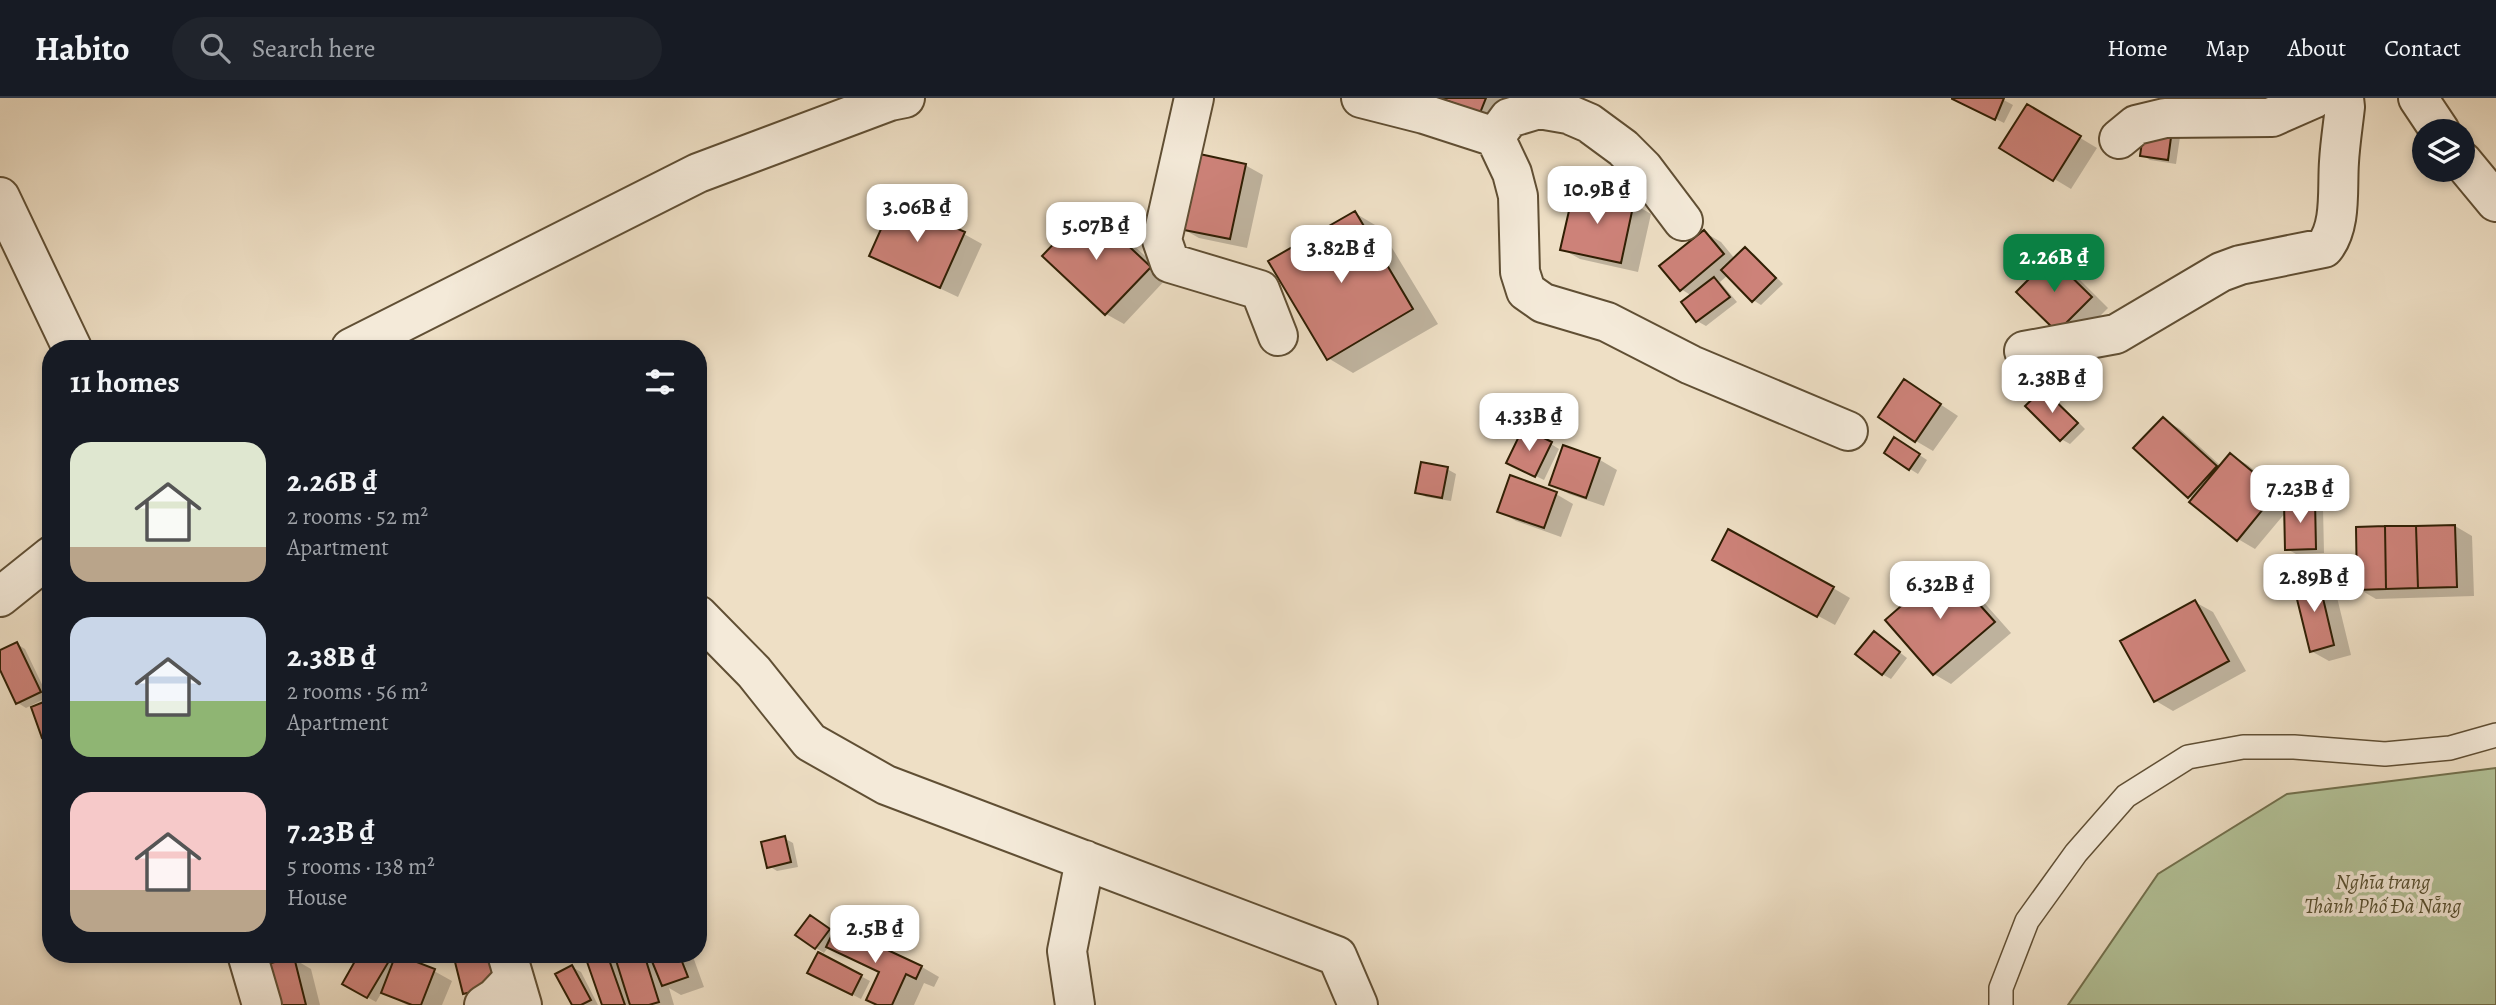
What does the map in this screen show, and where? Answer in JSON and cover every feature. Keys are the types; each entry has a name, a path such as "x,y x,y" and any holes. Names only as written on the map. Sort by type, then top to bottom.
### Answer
{"street":[{"path":"372,340 698,173 828,98"},
{"path":"698,173 890,101 905,98"},
{"path":"1194,98 1162,240 1170,263 1260,290 1278,336"},
{"path":"1361,98 1424,114 1495,137 1518,196 1520,272 1526,291 1543,303 1607,322 1691,365 1847,431"},
{"path":"2119,139 2136,125 2165,118 2273,117 2315,98"},
{"path":"2024,351 2116,334 2221,272 2240,265 2324,248 2330,240 2337,206 2344,98"},
{"path":"2417,98 2432,119"},
{"path":"1495,137 1509,118 1539,109 1568,114 1589,123 1643,167 1683,221"},
{"path":"2475,177 2496,202"},
{"path":"0,197 68,340"},
{"path":"0,597 42,563"},
{"path":"707,624 754,672 810,742 886,785 1337,956 1358,1005"},
{"path":"1074,1005 1068,951 1085,860"},
{"path":"250,963 262,1005"},
{"path":"484,1005 514,979"}],"lane":[{"path":"2001,1005 2001,988 2027,921 2076,853 2126,796 2188,757 2244,747 2385,754 2450,748 2496,735"}],"green space":[{"name":"Nghĩa trang Thành Phố Đà Nẵng","path":"2496,768 2496,1005 2068,1005 2158,874 2287,794"}],"building":[{"path":"1440,98 1486,98 1480,113"},
{"path":"1952,98 2004,98 1995,120 1952,99"},
{"path":"2027,104 2081,136 2053,181 1999,148"},
{"path":"2144,127 2172,130 2168,160 2140,156"},
{"path":"1195,153 1246,164 1230,239 1179,229"},
{"path":"1574,189 1634,202 1621,263 1560,250"},
{"path":"894,200 965,232 940,288 869,256"},
{"path":"1088,208 1151,267 1105,315 1042,256"},
{"path":"1355,211 1413,309 1327,360 1268,261"},
{"path":"1704,230 1724,254 1680,291 1659,266"},
{"path":"1745,247 1776,278 1752,302 1721,270"},
{"path":"2051,257 2092,297 2057,332 2016,292"},
{"path":"1714,277 1730,297 1696,322 1681,302"},
{"path":"1904,379 1941,404 1915,442 1878,417"},
{"path":"2043,389 2078,423 2060,441 2025,406"},
{"path":"2163,417 2217,466 2188,498 2133,448"},
{"path":"1523,428 1552,442 1535,477 1506,463"},
{"path":"1894,437 1920,454 1909,470 1884,453"},
{"path":"1563,445 1600,458 1586,498 1549,485"},
{"path":"2230,453 2277,492 2237,541 2189,502"},
{"path":"1421,462 1448,467 1442,498 1415,493"},
{"path":"1510,475 1557,492 1544,528 1497,512"},
{"path":"2315,500 2316,549 2285,550 2284,502"},
{"path":"2455,525 2457,587 2418,588 2416,526"},
{"path":"2385,526 2386,589 2357,590 2356,527"},
{"path":"2385,526 2416,526 2418,588 2386,589"},
{"path":"1728,529 1834,587 1817,617 1712,560"},
{"path":"1946,567 1995,622 1933,675 1885,620"},
{"path":"2318,577 2334,645 2310,652 2293,583"},
{"path":"2195,600 2229,661 2154,702 2120,641"},
{"path":"1874,631 1900,652 1882,675 1855,654"},
{"path":"17,642 41,692 16,704 0,670 0,650"},
{"path":"42,703 42,738 31,707"},
{"path":"785,836 791,862 767,868 761,842"},
{"path":"810,915 830,929 815,949 795,935"},
{"path":"836,926 922,966 916,979 906,974 892,1005 877,1005 866,1000 879,972 826,947"},
{"path":"818,952 862,975 852,995 807,973"},
{"path":"296,963 306,1005 277,1005 267,964"},
{"path":"354,963 388,963 367,998 342,984"},
{"path":"393,963 419,963 435,969 421,1005 412,1005 381,993"},
{"path":"455,963 490,963 496,986 463,994"},
{"path":"587,963 610,963 625,1005 602,1005"},
{"path":"617,963 647,963 659,1002 630,1005"},
{"path":"653,963 683,963 688,977 662,986"},
{"path":"572,965 591,1000 581,1005 572,1005 555,974"}]}
